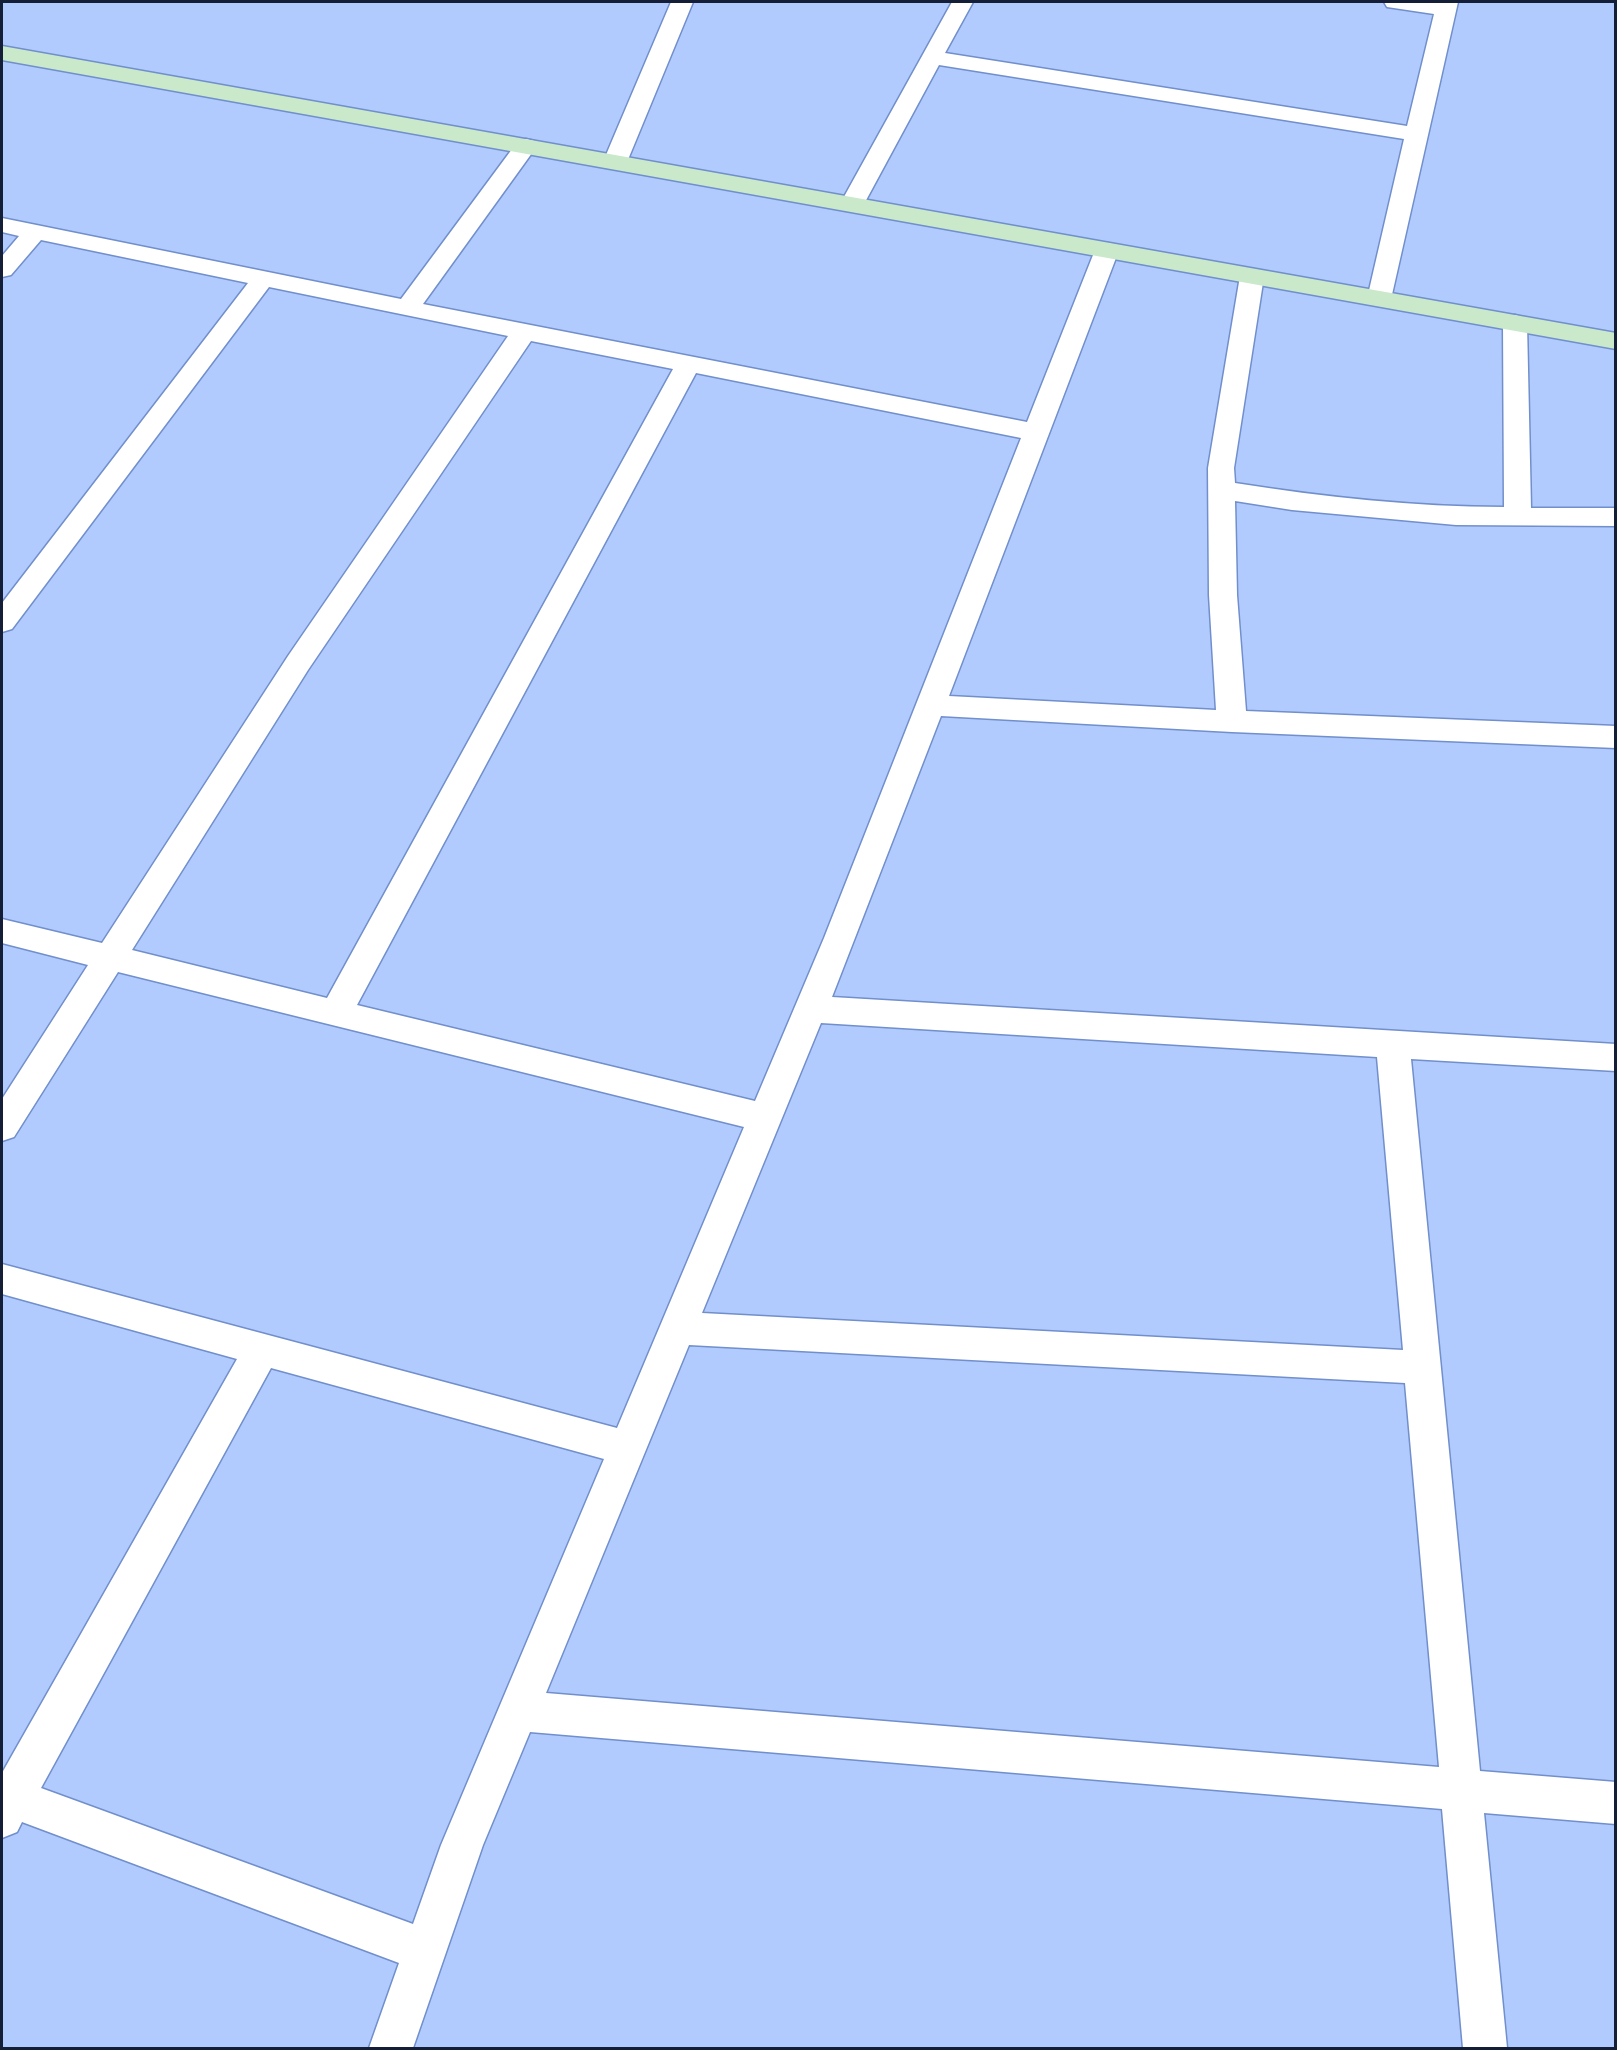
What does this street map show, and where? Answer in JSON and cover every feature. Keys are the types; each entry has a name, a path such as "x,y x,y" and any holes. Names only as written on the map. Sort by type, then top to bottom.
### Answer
{"street":[{"path":"615,162 682,2"},
{"path":"852,204 962,2"},
{"path":"1379,299 1447,5 1395,2"},
{"path":"2,53 1616,341"},
{"path":"932,57 1416,134"},
{"path":"407,308 526,146"},
{"path":"2,225 524,332 1035,432"},
{"path":"2,270 35,232"},
{"path":"391,2049 462,1845 811,1009 1107,250"},
{"path":"1232,721 1223,596 1221,468 1252,276"},
{"path":"2,622 263,279"},
{"path":"1515,323 1518,517"},
{"path":"2,1127 298,663 524,332"},
{"path":"336,1012 688,364"},
{"path":"1221,490 1292,501 1421,513 1518,517 1616,517"},
{"path":"930,705 1232,721 1616,737"},
{"path":"2,931 766,1118"},
{"path":"811,1009 1616,1058"},
{"path":"1393,1044 1485,2049"},
{"path":"2,1279 628,1448"},
{"path":"678,1328 1422,1367"},
{"path":"262,1349 5,1803 426,1951"},
{"path":"519,1711 1462,1792 1616,1803"}]}
